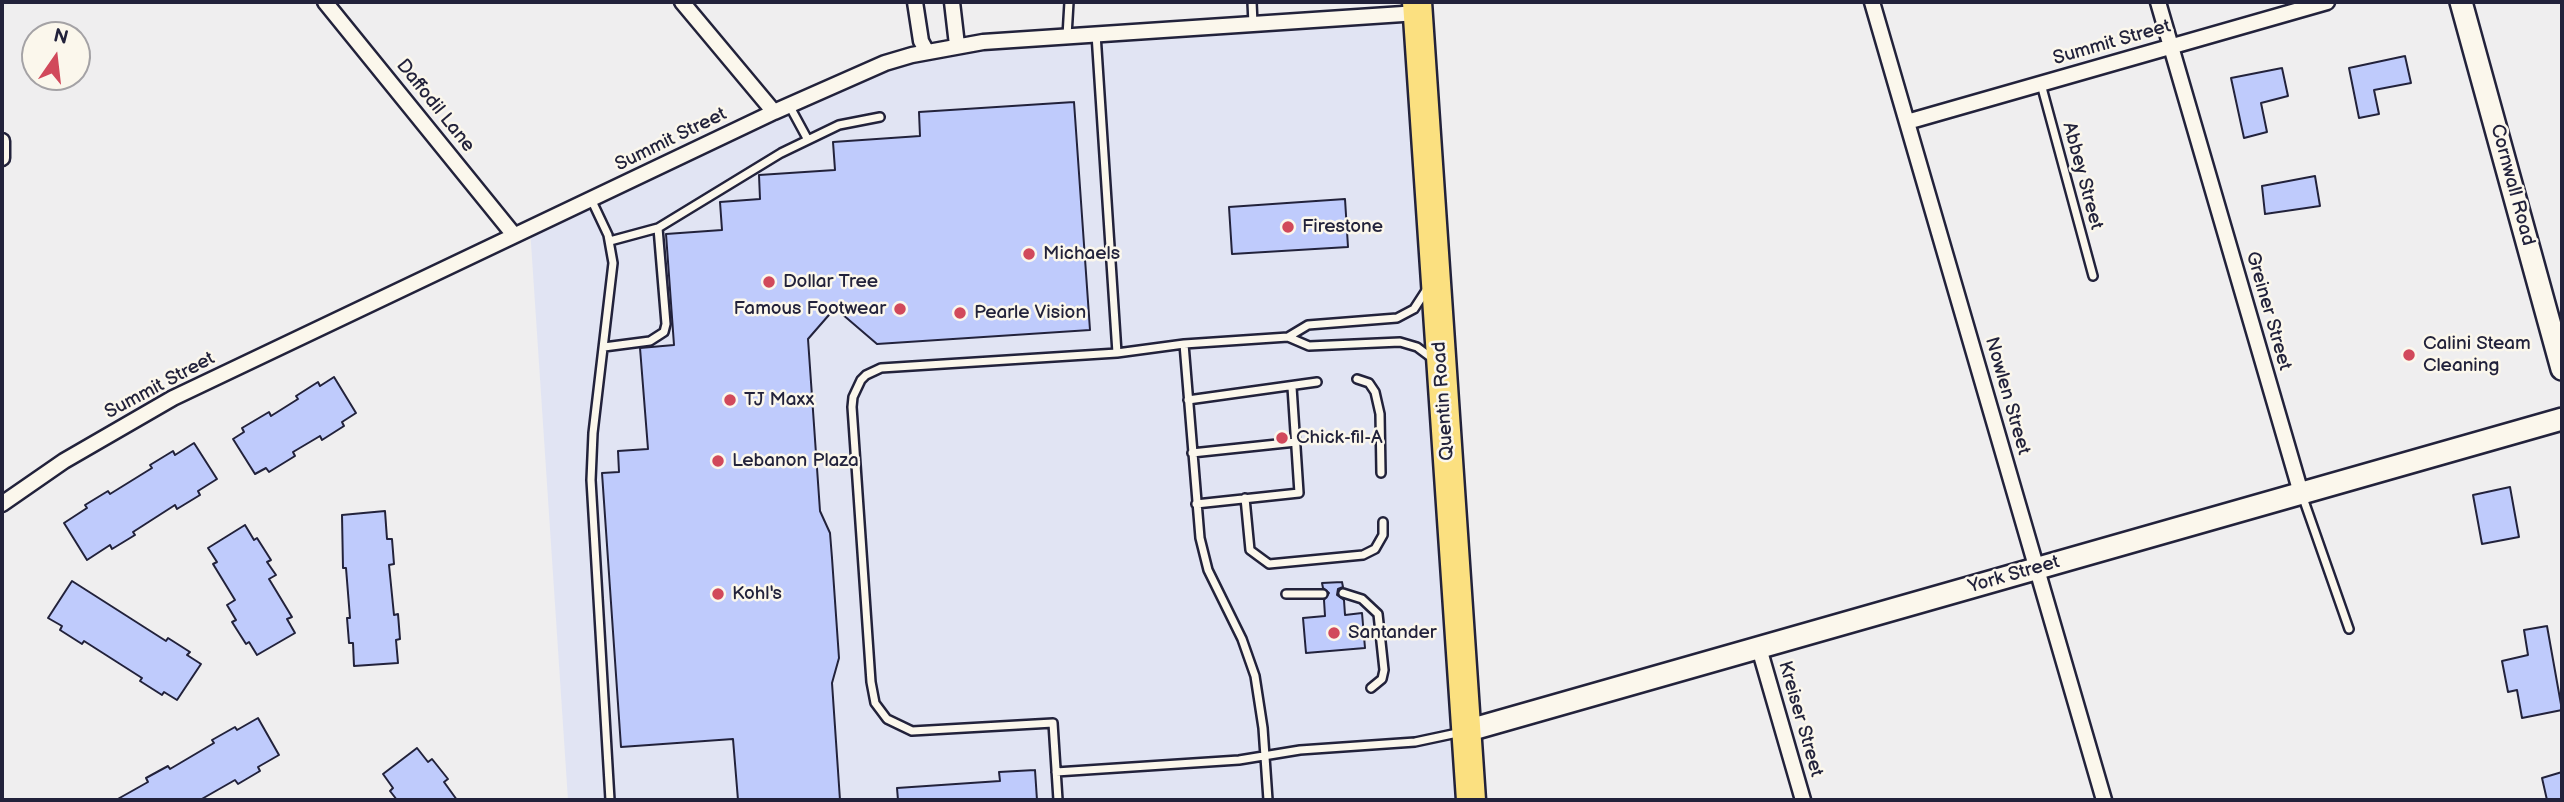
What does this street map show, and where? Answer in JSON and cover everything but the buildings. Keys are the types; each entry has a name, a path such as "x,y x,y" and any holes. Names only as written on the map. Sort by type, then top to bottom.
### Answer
{"highway":[{"name":"Quentin Road","path":"1417,7 1471,800"}],"street":[{"name":"Daffodil Lane","path":"325,2 514,235"},
{"path":"682,2 774,112"},
{"path":"915,2 921,41 927,52"},
{"path":"952,2 957,45"},
{"name":"Nowlen Street","path":"1872,2 2104,800"},
{"name":"Greiner Street","path":"2158,2 2301,493"},
{"name":"Summit Street","path":"1907,122 2327,2"},
{"name":"Cornwall Road","path":"2461,2 2562,369"},
{"name":"Summit Street","path":"2,504 64,461 173,398 876,66 957,45 1253,24 1417,7"},
{"path":"2,141 2,158"},
{"name":"York Street","path":"1466,731 2562,419"},
{"name":"Kreiser Street","path":"1759,648 1803,800"}],"lane":[{"path":"1066,36 1069,2"},
{"path":"1252,2 1253,24"},
{"path":"1096,34 1117,353"},
{"name":"Abbey Street","path":"2041,84 2093,276"},
{"path":"789,105 808,140"},
{"path":"610,242 657,228 781,153 839,125 880,117"},
{"path":"592,199 610,242 612,276 592,445 591,480 610,800"},
{"path":"604,347 650,341 664,332 666,324 657,228"},
{"path":"1058,800 1053,723 912,730 887,719 875,703 870,682 853,397 860,380 881,368 1117,353 1184,344 1287,337 1308,325 1389,320 1406,315 1422,300 1435,267"},
{"path":"1287,337 1309,346 1390,341 1408,343 1425,352 1442,371"},
{"path":"1184,344 1200,538 1208,570 1242,639 1255,676 1268,800"},
{"path":"1357,380 1368,383 1375,392 1380,414 1381,473"},
{"path":"1188,400 1317,382"},
{"path":"1196,504 1299,493 1292,387"},
{"path":"1192,453 1296,442"},
{"name":"Greiner Street","path":"2301,493 2349,629"},
{"path":"1245,498 1250,550 1269,564 1363,555 1374,549 1379,542 1383,535 1383,522"},
{"path":"1343,593 1362,598 1378,614 1384,670 1382,679 1371,688"},
{"path":"1286,594 1323,594"},
{"path":"1056,772 1239,760 1300,750 1415,743 1466,731"}],"shaded area":[{"path":"1418,13 1471,800 568,800 530,228 912,55"}],"place":[{"name":"Firestone","path":"1288,227"},
{"name":"Michaels","path":"1029,254"},
{"name":"Dollar Tree","path":"769,282"},
{"name":"Famous Footwear","path":"900,309"},
{"name":"Pearle Vision","path":"960,313"},
{"name":"Calini Steam Cleaning","path":"2409,355"},
{"name":"TJ Maxx","path":"730,400"},
{"name":"Chick-fil-A","path":"1282,438"},
{"name":"Lebanon Plaza","path":"718,461"},
{"name":"Kohl's","path":"718,594"},
{"name":"Santander","path":"1334,633"}]}
